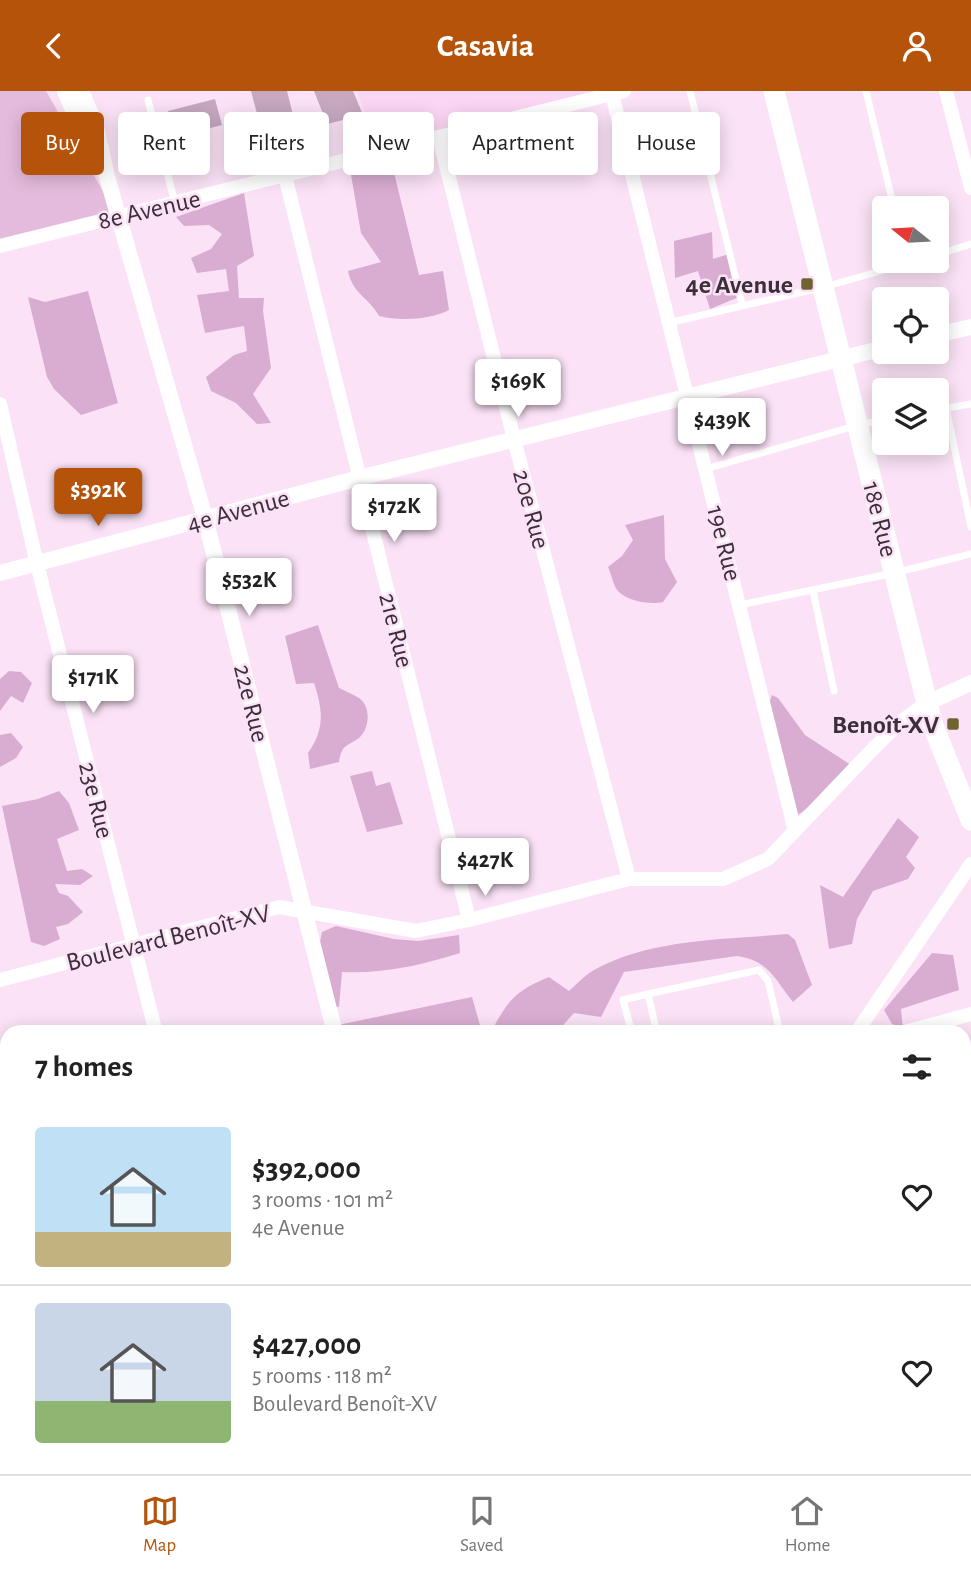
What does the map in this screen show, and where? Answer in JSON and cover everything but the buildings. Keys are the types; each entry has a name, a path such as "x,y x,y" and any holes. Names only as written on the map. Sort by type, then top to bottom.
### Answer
{"main road":[{"name":"18e Rue","path":"774,91 927,703 934,728 966,796 971,820"}],"street":[{"name":"22e Rue","path":"65,91 83,133 106,173"},
{"name":"22e Rue","path":"81,91 96,126 106,173 205,517 333,1025"},
{"path":"946,91 971,188"},
{"name":"8e Avenue","path":"0,246 618,92"},
{"name":"19e Rue","path":"618,92 668,323 795,831"},
{"name":"20e Rue","path":"439,137 514,439 629,879"},
{"name":"21e Rue","path":"285,176 469,920"},
{"path":"949,332 971,327"},
{"name":"4e Avenue","path":"0,573 205,517 872,351"},
{"name":"23e Rue","path":"0,404 37,564 154,1025"},
{"name":"Boulevard Benoît-XV","path":"0,980 279,907 416,931 629,879 723,879 768,859 900,723 927,703 971,683"},
{"path":"861,1025 971,864"},
{"path":"930,1025 971,1014"}],"lane":[{"path":"690,91 742,304"},
{"path":"866,91 891,196"},
{"path":"148,100 176,204"},
{"path":"949,251 971,244"},
{"path":"668,323 824,287 872,272"},
{"path":"949,408 971,404"},
{"path":"706,469 872,422"},
{"path":"949,422 971,527"},
{"path":"740,605 971,554"},
{"path":"813,591 834,691"},
{"path":"630,1025 622,1000 759,970 768,981 778,1025"},
{"path":"648,994 655,1025"}],"shaded area":[{"path":"0,91 46,91 58,112 21,112 21,175 94,175 113,209 120,215 0,246"},
{"path":"357,91 624,91 540,112 448,112 448,135 434,139 434,112 365,112"},
{"path":"351,175 395,175 419,275 443,271 449,310 424,318 396,319 379,316 357,291 348,271 381,262 361,233"},
{"path":"244,193 254,256 237,266 239,298 264,298 263,311 271,368 253,394 271,423 257,424 236,403 211,391 206,377 234,355 247,351 244,326 205,333 197,295 229,291 226,269 197,273 191,258 211,249 222,234 209,225 184,226 176,217"},
{"path":"712,232 713,259 729,254 739,297 710,309 698,271 675,278 674,241"},
{"path":"88,291 118,403 81,415 54,389 47,377 28,297 45,302"},
{"path":"664,515 665,559 677,582 663,602 645,602 626,597 614,585 608,567 622,556 633,540 625,525"},
{"path":"318,625 339,688 363,702 368,718 363,734 343,749 339,762 310,769 308,753 320,727 319,702 314,683 296,684 285,636"},
{"path":"9,671 21,672 32,683 23,703 11,696 0,711 0,679"},
{"path":"772,695 778,698 805,735 854,767 798,815 768,706"},
{"path":"11,733 23,747 16,758 0,767 0,735"},
{"path":"372,771 376,786 390,782 403,824 367,832 350,776"},
{"path":"59,791 69,803 79,830 57,839 67,871 82,869 93,876 80,885 55,884 59,893 68,896 83,912 68,924 56,927 60,939 44,946 31,942 2,806 38,799"},
{"path":"898,818 919,837 906,857 915,868 908,879 873,891 857,919 852,944 829,949 820,885 843,897"},
{"path":"336,926 394,939 418,941 459,935 460,953 402,968 342,972 339,1007 329,1006 319,947 322,932"},
{"path":"788,934 795,940 812,985 793,1002 764,966 737,956 624,972 601,1017 574,1013 563,1025 495,1025 502,1012 520,992 549,977 569,991 594,970 616,960 664,946"},
{"path":"932,953 953,955 959,990 901,1009 903,1025 892,1024 884,1010"},
{"path":"472,997 480,1025 338,1025"}],"place":[{"name":"4e Avenue","path":"807,284"},
{"name":"Benoît-XV","path":"953,724"}]}
